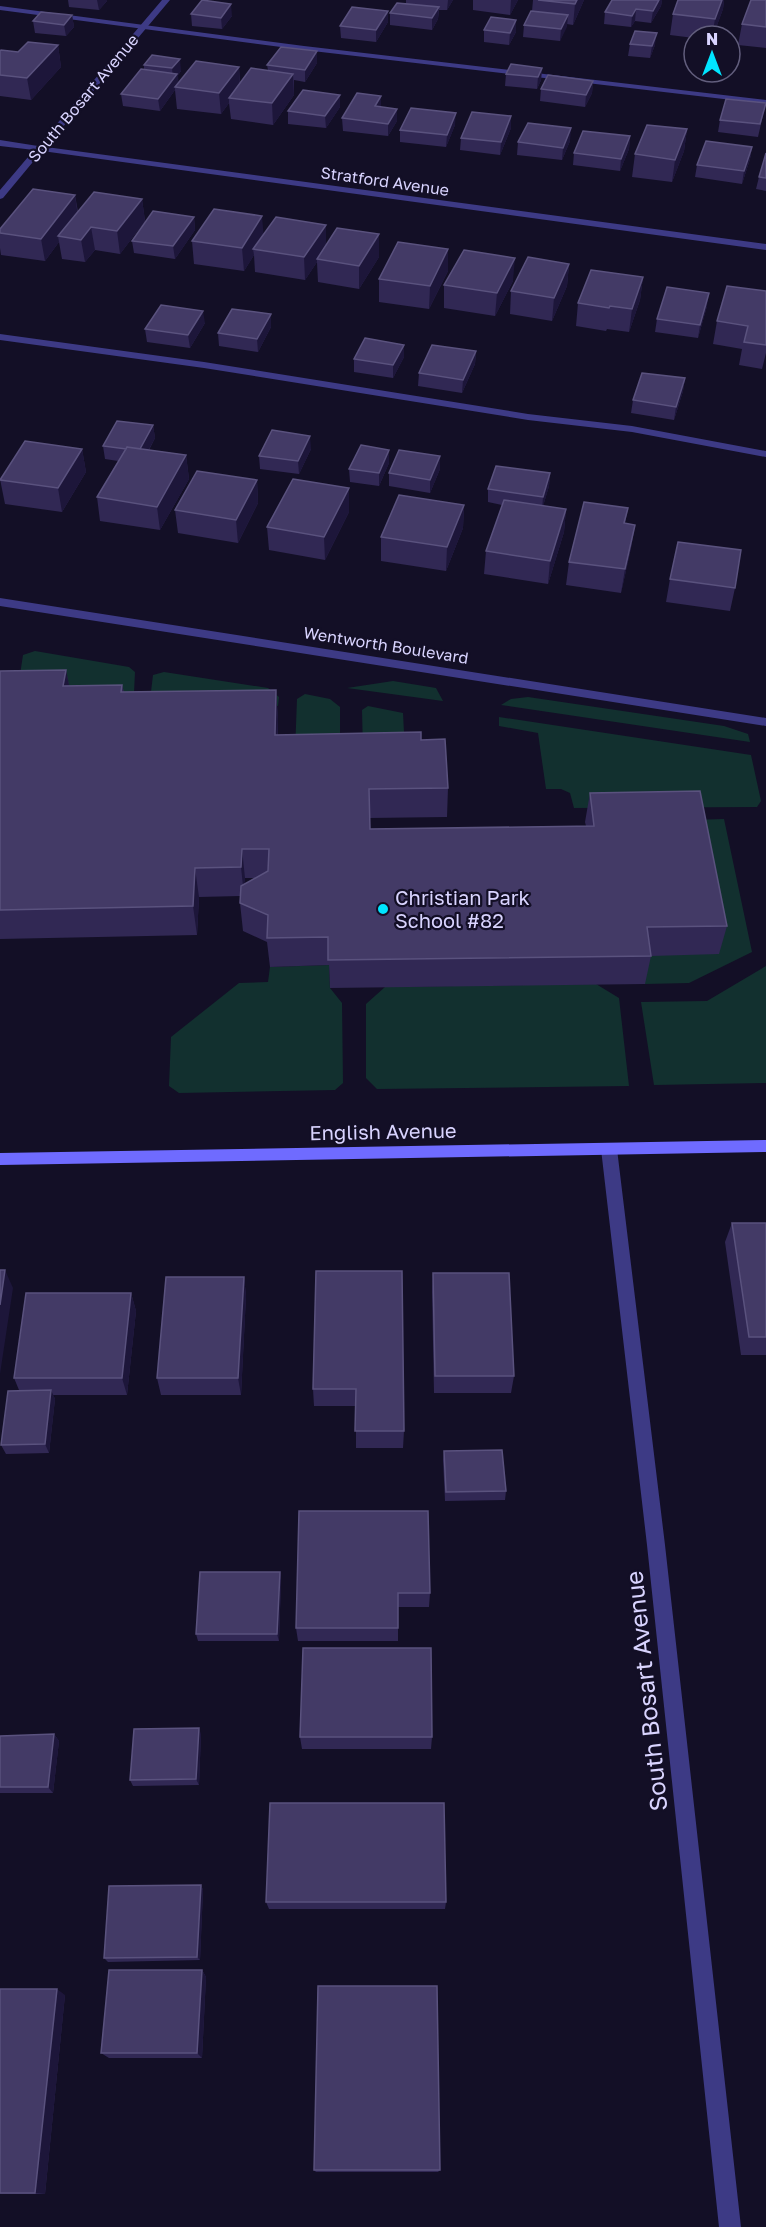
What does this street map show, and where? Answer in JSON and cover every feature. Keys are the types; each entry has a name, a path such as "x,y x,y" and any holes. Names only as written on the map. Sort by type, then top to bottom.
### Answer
{"main road":[{"name":"English Avenue","path":"0,1159 766,1146"}],"street":[{"name":"South Bosart Avenue","path":"0,196 166,0"},
{"path":"0,8 304,48 766,102"},
{"name":"Stratford Avenue","path":"0,143 766,247"},
{"path":"0,337 204,365 517,415 632,429 766,454"},
{"name":"Wentworth Boulevard","path":"0,602 766,722"},
{"name":"South Bosart Avenue","path":"609,1149 656,1545 730,2227"}],"green space":[{"path":"35,651 129,667 135,672 133,714 16,701 23,655"},
{"path":"164,672 268,688 279,697 278,706 156,706 150,700 153,675"},
{"path":"393,681 436,688 443,701 347,688"},
{"path":"305,694 330,699 340,707 340,753 295,752 297,699"},
{"path":"528,697 724,726 748,734 750,742 501,705 511,699"},
{"path":"368,706 403,713 405,752 363,752 362,710"},
{"path":"499,717 751,755 761,801 757,807 574,808 570,793 561,789 546,789 538,733 499,726"},
{"path":"724,819 752,952 689,983 645,984 641,956 693,820"},
{"path":"329,965 330,988 342,1003 343,1083 335,1090 179,1093 169,1086 171,1037 239,983 268,982 270,967"},
{"path":"766,966 766,1083 654,1085 641,1002 707,1001"},
{"path":"596,984 619,998 629,1086 377,1089 366,1078 366,1004 385,987"}],"building":[{"path":"202,0 231,4 221,18 191,14"},
{"path":"538,0 577,0 575,4"},
{"path":"612,0 659,0 653,11 636,9 632,16 605,12"},
{"path":"678,0 722,0 715,19 673,14"},
{"path":"751,0 766,0 766,27 742,24"},
{"path":"397,3 439,7 432,18 390,13"},
{"path":"352,7 388,11 376,30 340,26"},
{"path":"531,11 568,15 561,29 524,25"},
{"path":"41,12 72,15 64,25 33,21"},
{"path":"491,17 516,20 510,33 484,30"},
{"path":"635,31 657,33 652,46 630,44"},
{"path":"28,42 58,45 27,78 0,75 0,51 18,52"},
{"path":"281,47 317,51 305,70 267,65"},
{"path":"152,55 180,59 172,68 144,65"},
{"path":"196,61 239,67 219,93 175,87"},
{"path":"511,64 542,68 538,77 506,74"},
{"path":"251,68 293,74 272,103 229,98"},
{"path":"141,69 177,74 158,99 121,94"},
{"path":"548,75 593,81 586,95 541,89"},
{"path":"303,90 340,95 325,116 288,111"},
{"path":"357,93 381,96 375,106 397,109 388,124 342,118"},
{"path":"726,99 766,103 760,124 720,120"},
{"path":"411,108 456,113 447,135 400,130"},
{"path":"472,112 511,116 501,142 461,138"},
{"path":"528,123 571,128 563,148 518,142"},
{"path":"647,125 687,129 675,160 635,154"},
{"path":"583,131 630,136 621,159 574,153"},
{"path":"706,141 752,147 744,171 697,165"},
{"path":"766,153 766,178 759,177"},
{"path":"33,189 75,195 41,239 0,233 0,229"},
{"path":"94,192 142,199 117,231 91,227 81,240 58,236"},
{"path":"214,209 262,216 242,248 192,241"},
{"path":"153,211 194,217 173,246 132,241"},
{"path":"276,217 326,225 304,257 253,249"},
{"path":"337,228 379,234 359,266 317,259"},
{"path":"398,242 448,249 430,286 379,279"},
{"path":"464,250 515,258 497,293 444,285"},
{"path":"528,257 569,264 554,298 511,291"},
{"path":"591,270 643,277 632,309 578,303"},
{"path":"727,286 766,291 766,345 744,342 748,326 717,321"},
{"path":"667,287 709,293 700,325 657,319"},
{"path":"161,305 203,311 188,335 145,329"},
{"path":"232,309 271,314 257,339 218,333"},
{"path":"365,338 404,345 393,365 354,359"},
{"path":"432,345 476,351 463,380 419,373"},
{"path":"642,373 685,378 676,407 633,400"},
{"path":"117,421 153,425 140,449 103,446"},
{"path":"272,430 310,436 298,461 259,456"},
{"path":"25,441 82,449 58,488 0,480"},
{"path":"361,445 389,450 379,473 349,469"},
{"path":"127,447 186,455 157,507 97,497"},
{"path":"399,450 440,456 430,480 389,473"},
{"path":"496,466 550,473 543,497 488,489"},
{"path":"197,471 257,480 236,520 175,510"},
{"path":"293,479 349,488 324,537 267,527"},
{"path":"399,495 464,505 447,547 381,537"},
{"path":"504,500 566,509 550,561 486,551"},
{"path":"584,502 628,508 624,523 635,525 625,569 569,562"},
{"path":"678,542 741,550 735,588 670,579"},
{"path":"66,670 63,686 122,685 121,692 276,690 275,735 421,732 421,740 445,739 448,788 369,789 370,829 594,826 590,793 700,791 727,926 647,927 651,956 328,960 328,937 267,938 268,915 240,903 241,886 268,871 269,849 242,849 241,867 195,868 193,906 0,910 0,671"},
{"path":"732,1223 766,1223 766,1337 749,1337"},
{"path":"0,1270 5,1270 0,1305"},
{"path":"316,1271 402,1271 404,1431 355,1431 356,1389 313,1389"},
{"path":"433,1273 509,1273 514,1376 435,1376"},
{"path":"166,1277 244,1277 238,1378 157,1378"},
{"path":"26,1293 131,1293 122,1378 14,1378"},
{"path":"51,1390 45,1444 1,1445 8,1391"},
{"path":"502,1450 506,1491 446,1492 444,1451"},
{"path":"299,1511 428,1511 430,1593 398,1593 398,1628 296,1628"},
{"path":"200,1572 280,1572 277,1634 196,1634"},
{"path":"303,1648 431,1648 432,1737 300,1737"},
{"path":"199,1728 196,1779 130,1780 134,1729"},
{"path":"54,1734 48,1787 0,1787 0,1736"},
{"path":"270,1803 444,1803 446,1902 266,1902"},
{"path":"201,1885 197,1957 104,1958 109,1886"},
{"path":"109,1970 202,1970 197,2053 101,2053"},
{"path":"318,1986 437,1986 440,2170 314,2170"},
{"path":"0,1989 57,1989 35,2193 0,2193"}],"place":[{"name":"Christian Park School #82","path":"383,909"}]}
